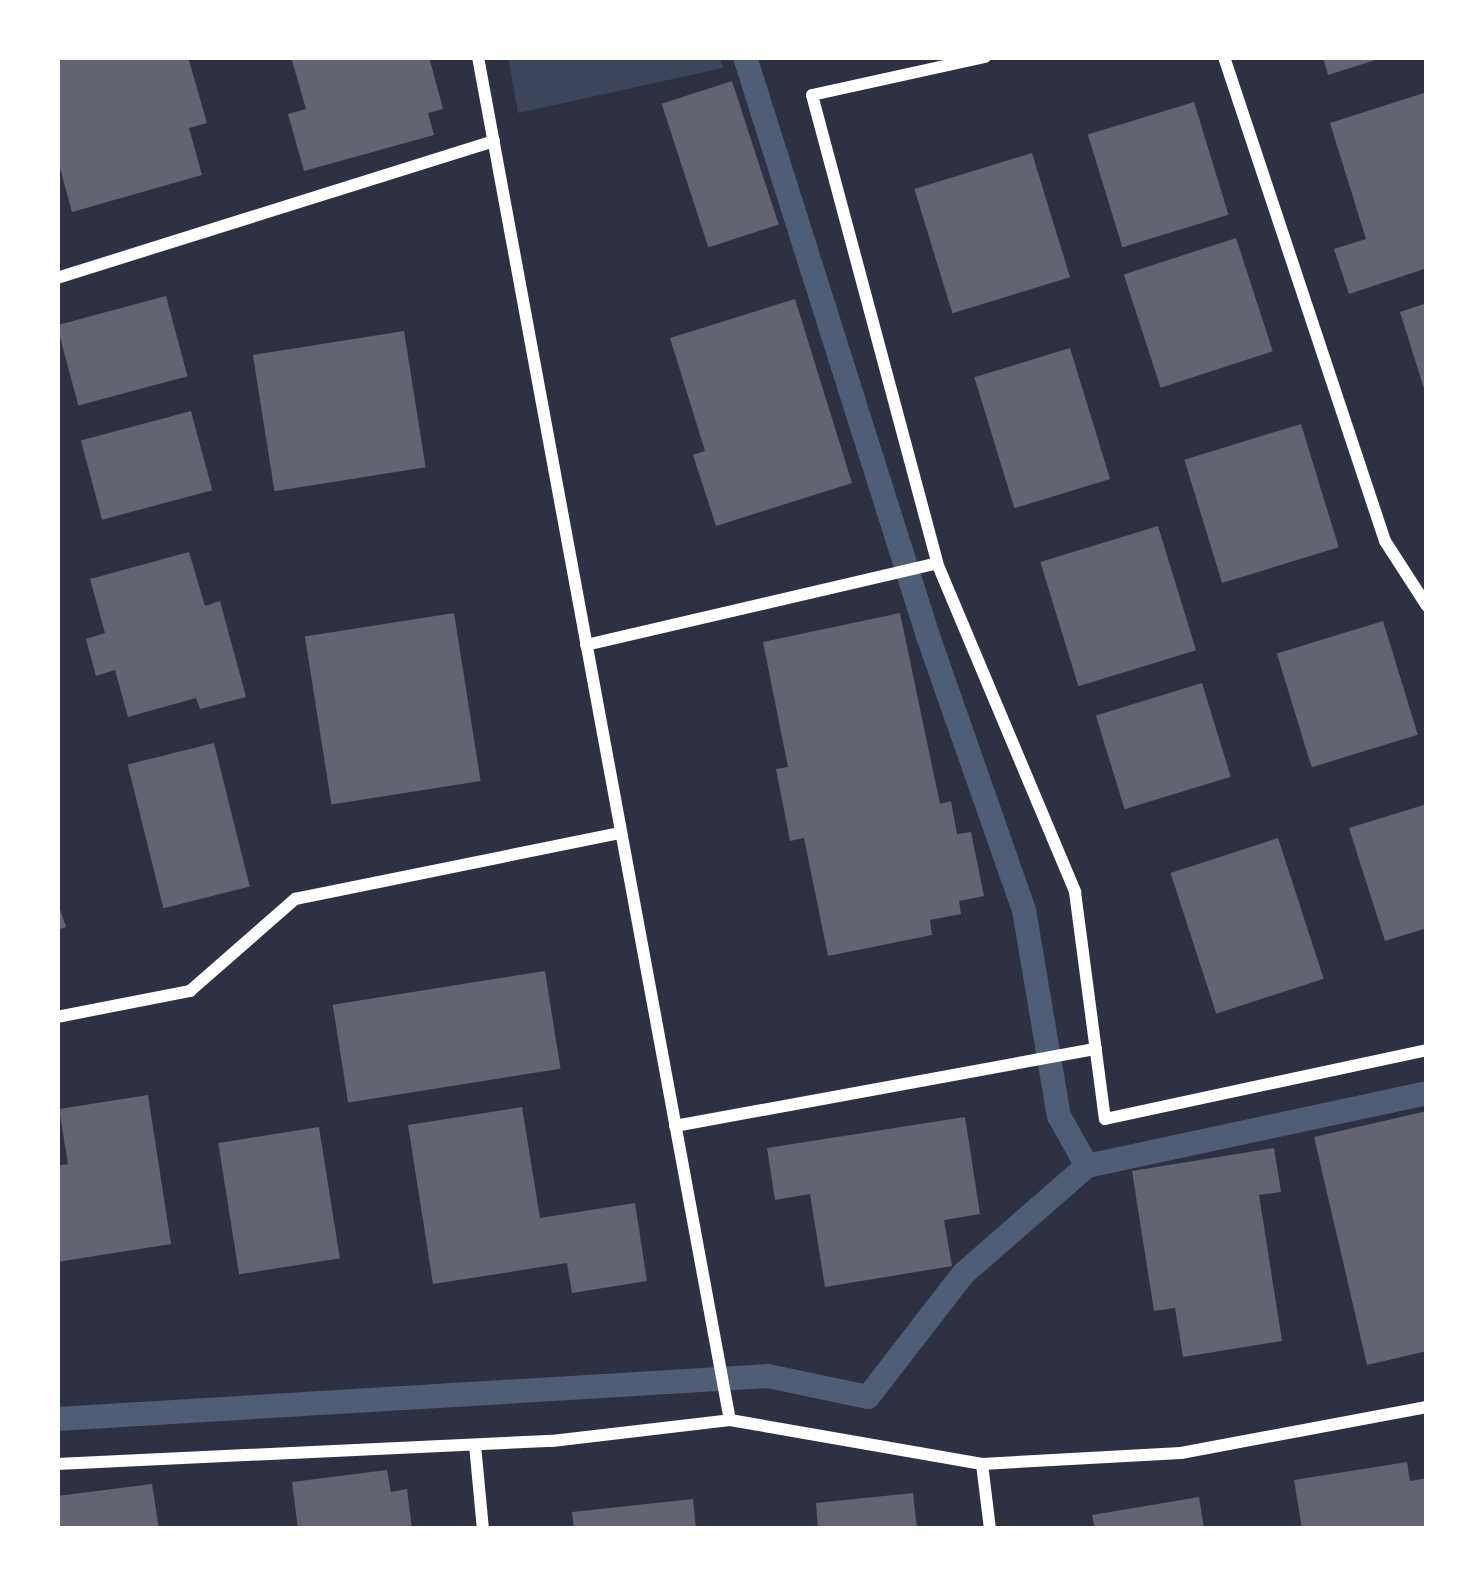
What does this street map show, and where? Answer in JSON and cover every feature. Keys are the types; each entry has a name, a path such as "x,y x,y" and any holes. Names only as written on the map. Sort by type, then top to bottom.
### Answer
{"street":[{"path":"478,57 730,1420"},
{"path":"986,57 812,94 937,562 1075,892 1105,1119 1427,1049"},
{"path":"1224,57 1385,541 1427,606"},
{"path":"57,278 494,141"},
{"path":"586,645 937,562"},
{"path":"57,1017 190,992 295,899 620,833"},
{"path":"675,1126 1096,1049"},
{"path":"57,1465 475,1445 730,1420 982,1464 1181,1453 1427,1407"},
{"path":"475,1445 483,1529"},
{"path":"982,1464 989,1529"}],"shaded area":[{"path":"508,57 720,57 723,68 518,113"}],"building":[{"path":"57,57 188,57 207,123 189,128 202,175 72,212 57,157"},
{"path":"291,57 429,57 443,109 428,113 434,135 304,171 288,114 306,109"},
{"path":"1323,57 1382,57 1382,58 1328,75"},
{"path":"732,81 779,225 708,247 662,104"},
{"path":"1427,92 1427,268 1349,294 1334,249 1366,239 1330,123"},
{"path":"1194,102 1228,215 1122,247 1088,134"},
{"path":"1032,153 1070,277 952,313 914,189"},
{"path":"1236,238 1273,351 1161,388 1124,274"},
{"path":"166,296 187,376 78,405 57,325"},
{"path":"795,299 852,483 716,526 693,455 705,451 670,338"},
{"path":"1427,303 1427,395 1426,395 1400,312"},
{"path":"404,331 426,467 274,491 253,355"},
{"path":"1070,348 1110,479 1014,508 974,377"},
{"path":"191,411 212,490 102,520 81,441"},
{"path":"1301,424 1339,547 1222,583 1184,460"},
{"path":"1158,526 1196,650 1078,686 1040,562"},
{"path":"189,552 205,606 220,601 246,697 200,709 196,698 128,717 115,670 96,676 86,639 105,633 90,579"},
{"path":"454,613 481,781 331,805 305,637"},
{"path":"900,613 940,804 951,801 957,834 971,832 984,896 959,901 961,914 930,920 932,935 828,956 804,838 790,841 776,769 788,767 763,642"},
{"path":"1383,621 1418,735 1312,767 1277,653"},
{"path":"1202,683 1231,777 1125,809 1096,715"},
{"path":"214,743 250,887 163,908 128,765"},
{"path":"1427,804 1427,928 1385,941 1349,828"},
{"path":"1278,838 1324,979 1216,1014 1171,873"},
{"path":"57,900 66,927 57,930"},
{"path":"545,971 560,1069 348,1102 333,1005"},
{"path":"148,1095 171,1244 57,1262 57,1166 68,1164 59,1109"},
{"path":"522,1107 540,1218 635,1203 647,1281 572,1293 567,1263 433,1284 408,1125"},
{"path":"1427,1111 1427,1351 1367,1365 1314,1137"},
{"path":"965,1117 980,1214 944,1220 952,1266 825,1287 810,1194 775,1200 767,1148"},
{"path":"319,1127 340,1258 239,1274 218,1143"},
{"path":"1274,1148 1281,1192 1259,1195 1282,1341 1183,1357 1175,1308 1154,1311 1132,1171"},
{"path":"1407,1462 1410,1481 1427,1478 1427,1529 1302,1529 1294,1480"},
{"path":"387,1470 391,1492 407,1489 412,1529 298,1529 292,1482"},
{"path":"152,1484 159,1529 57,1529 57,1496"},
{"path":"913,1493 917,1529 818,1529 816,1503"},
{"path":"1199,1497 1204,1529 1095,1529 1092,1515"},
{"path":"693,1499 696,1529 574,1529 572,1512"}],"waterway":[{"path":"745,57 929,639 1024,910 1059,1116 1087,1166"},
{"path":"57,1419 768,1376 868,1397 963,1274 1087,1166 1427,1093"}]}
